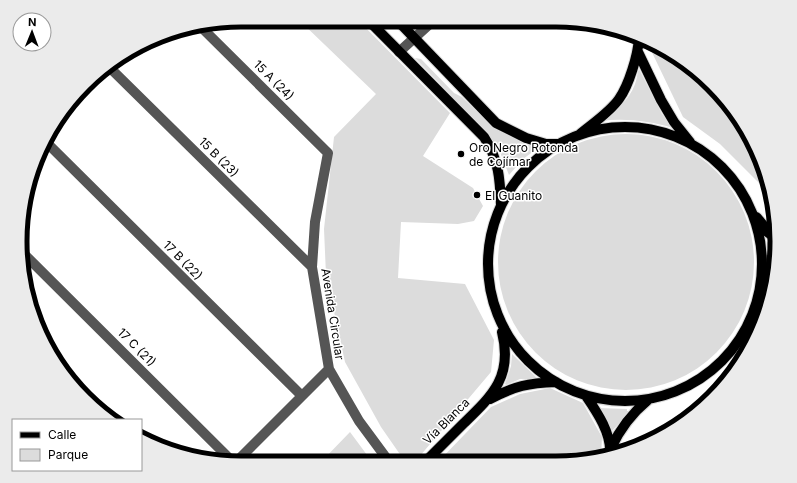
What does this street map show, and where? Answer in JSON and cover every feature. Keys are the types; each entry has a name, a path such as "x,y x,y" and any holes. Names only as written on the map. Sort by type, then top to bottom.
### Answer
{"highway":[{"path":"756,218 770,233"},
{"path":"756,308 762,302"}],"main road":[{"path":"375,27 484,138 492,149 500,176 501,205"},
{"path":"404,27 496,123 526,138 546,144 561,144"},
{"path":"577,136 619,100 624,92 638,52 639,43"},
{"path":"638,52 661,100 674,122 693,145"},
{"path":"636,128 656,131 693,145 721,166 733,179 743,193 756,218 763,258 762,281 756,308 743,336 730,353 713,370 688,386 674,392 648,400 617,401 586,396 556,382 535,368 510,339 499,317 491,291 488,264 491,237 501,205 511,188 527,169 547,152 577,136 609,129 636,128"},
{"name":"Vía Blanca","path":"430,456 488,400 500,382 506,358 506,346 499,317"},
{"name":"Vía Blanca","path":"488,400 503,392 522,385 556,382"},
{"path":"586,396 600,420 609,449"},
{"path":"611,449 618,433 627,420 648,400"}],"street":[{"path":"399,52 427,27"},
{"name":"15 A (24)","path":"204,30 328,153"},
{"name":"15 B (23)","path":"112,71 312,267"},
{"name":"17 B (22)","path":"50,146 302,396"},
{"name":"Avenida Circular","path":"328,153 315,222 312,267 329,369 359,421 385,456"},
{"name":"17 C (21)","path":"27,256 228,456"},
{"path":"240,456 329,369"}],"green space":[{"path":"306,27 365,27 450,113 423,156 473,188 483,206 474,221 458,224 401,222 398,278 465,284 494,340 491,372 420,456 401,456 381,427 345,362 326,275 324,229 334,137 376,94"},
{"path":"650,49 686,71 717,100 726,111 741,134 754,159 763,187 720,144 683,117"},
{"path":"415,58 421,59 454,93 462,97 489,123 518,140 538,148 523,159 509,175 500,152 488,134"},
{"path":"639,69 662,114 673,128 637,121 600,121 616,109 629,96 635,84"},
{"path":"613,134 639,134 675,143 697,155 717,171 733,191 745,213 752,237 754,262 752,287 745,311 733,333 717,353 697,369 675,381 639,390 613,390 577,381 555,369 535,353 519,333 507,311 498,275 498,249 507,213 519,191 535,171 555,155 577,143"},
{"path":"767,242 770,244 769,262"},
{"path":"512,354 537,379 520,379 506,385 505,384 511,366"},
{"path":"550,388 583,403 602,437 601,451 570,456 444,456 491,407 520,394"},
{"path":"598,408 627,409 627,411 630,411 612,431"},
{"path":"350,432 368,456 327,456"}],"place":[{"name":"Oro Negro Rotonda de Cojímar","path":"461,154"},
{"name":"El Guanito","path":"477,195"}]}
